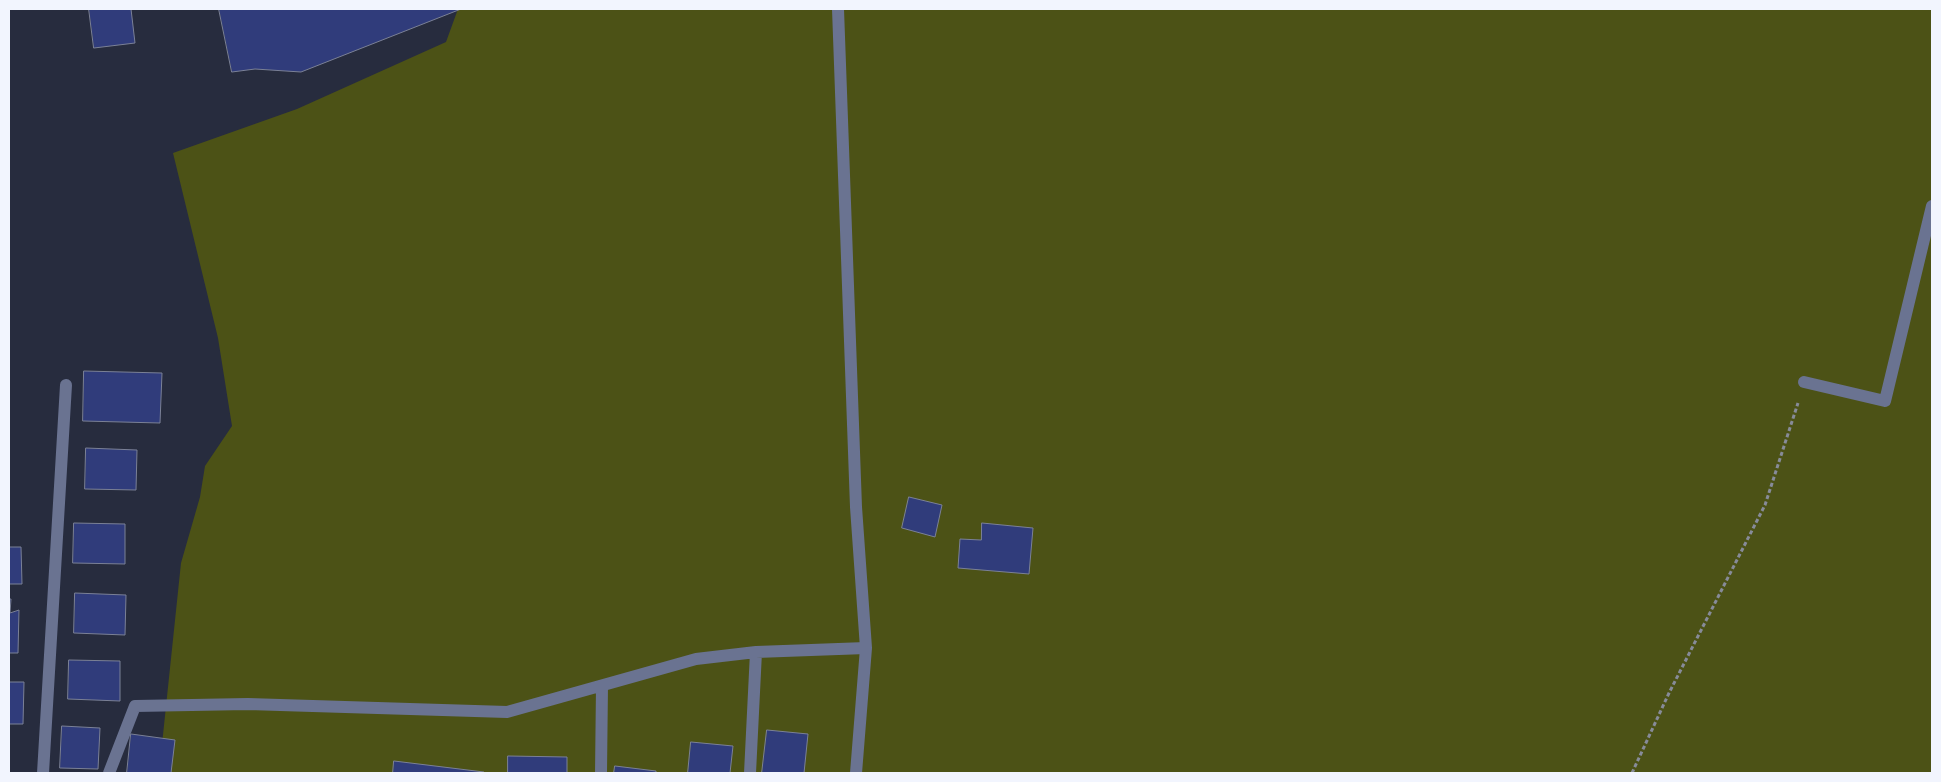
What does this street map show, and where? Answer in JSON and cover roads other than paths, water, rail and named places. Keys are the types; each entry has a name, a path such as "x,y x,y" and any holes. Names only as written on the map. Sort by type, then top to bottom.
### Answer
{"street":[{"path":"838,9 856,507 866,648 856,773"},
{"path":"1804,382 1885,401 1932,206"},
{"path":"43,773 66,385"},
{"path":"109,773 135,706 248,704 507,712 696,659 756,652 866,648"},
{"path":"750,773 756,652"},
{"path":"600,773 602,686"}]}
